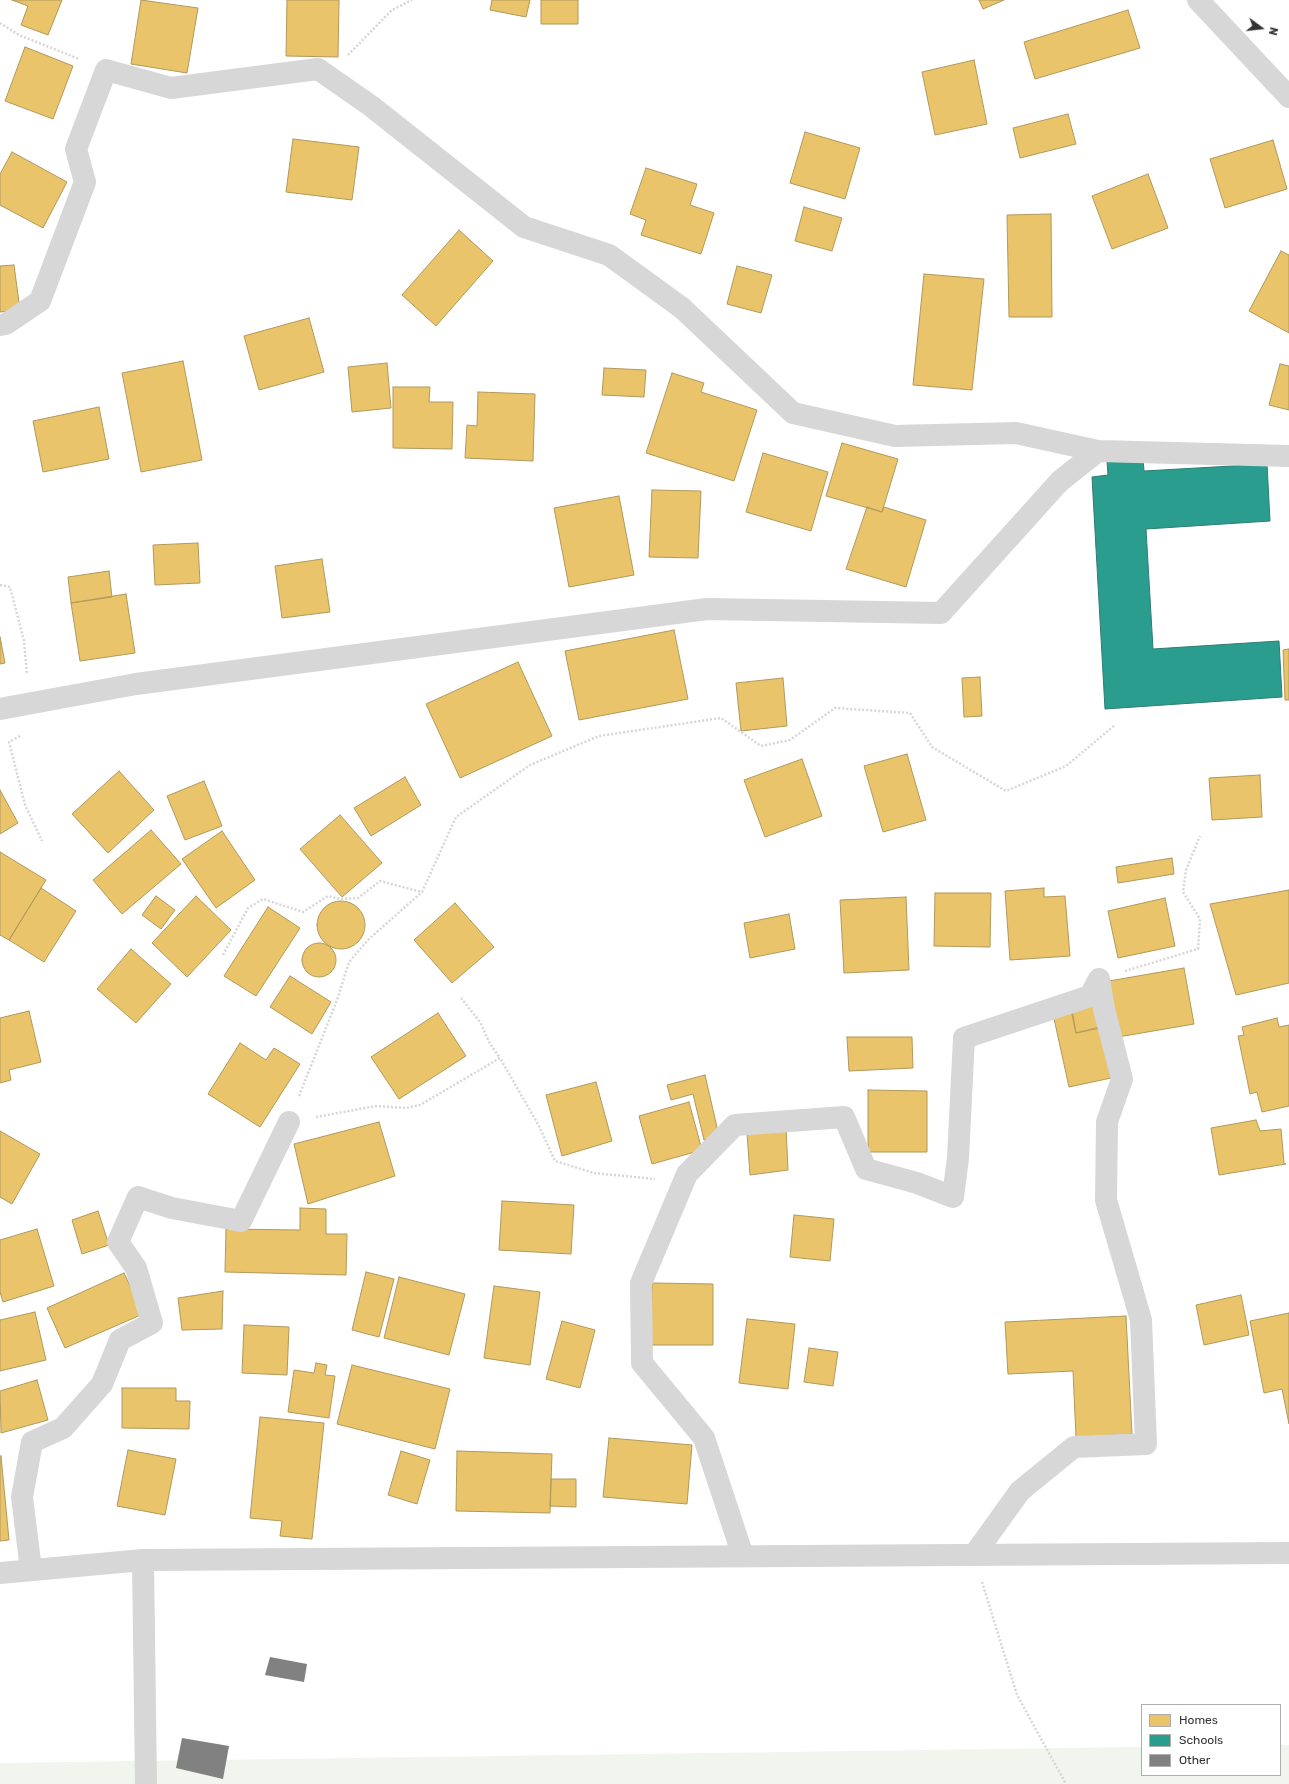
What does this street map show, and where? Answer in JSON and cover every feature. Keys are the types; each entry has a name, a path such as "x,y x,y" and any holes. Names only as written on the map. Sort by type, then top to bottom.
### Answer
{"street":[{"path":"1198,0 1289,97"},
{"path":"0,325 6,324 40,301 85,182 76,148 106,70 171,88 318,68 371,106 524,227 609,255 682,308 793,413 895,436 1016,433 1098,452 1289,456"},
{"path":"0,709 136,684 707,609 941,613 1060,482 1098,452"},
{"path":"743,1556 704,1438 642,1363 641,1283 687,1174 735,1125 844,1117 866,1169 917,1183 953,1197 958,1158 964,1038 1090,996 1099,979"},
{"path":"974,1555 1020,1492 1074,1447 1146,1444 1141,1320 1106,1200 1107,1122 1122,1079 1104,1009 1099,979"},
{"path":"31,1570 22,1497 32,1442 63,1428 102,1384 120,1340 152,1323 136,1268 118,1242 138,1197 172,1208 241,1221 289,1122"},
{"path":"0,1573 143,1560 1289,1553"},
{"path":"143,1560 146,1784"}],"path":[{"path":"318,68 345,58 392,10 412,0"},
{"path":"0,23 19,35 106,70"},
{"path":"0,585 10,587 24,641 29,704"},
{"path":"289,1122 337,1000 349,962 369,939 422,892 456,817 530,765 599,736 721,718 761,746 790,740 835,708 910,713 932,747 1006,791 1066,766 1115,725"},
{"path":"24,734 9,742 26,805 42,841"},
{"path":"1099,979 1198,949 1200,920 1183,892 1186,870 1200,836"},
{"path":"223,954 248,908 263,899 303,912 328,896 340,899 358,898 380,882 422,892"},
{"path":"461,998 480,1022 490,1044 500,1058 539,1126 555,1161 594,1174 683,1182"},
{"path":"289,1122 376,1106 406,1108 420,1105 500,1058"},
{"path":"974,1555 1017,1695 1066,1784"}],"shaded area":[{"path":"1281,1745 1289,1745 1289,1784 0,1784 0,1763 1141,1747 1141,1776 1281,1776"}],"building: Homes":[{"path":"12,0 62,0 48,35 21,25 28,6"},
{"path":"141,0 198,8 187,73 131,64"},
{"path":"287,0 339,0 338,57 286,56"},
{"path":"492,0 530,0 526,17 490,10"},
{"path":"541,0 578,0 578,24 541,24"},
{"path":"979,0 1004,0 983,9"},
{"path":"1128,10 1140,48 1035,79 1024,42"},
{"path":"25,47 73,66 53,119 5,101"},
{"path":"974,60 987,124 935,135 922,72"},
{"path":"1068,114 1076,144 1020,158 1013,128"},
{"path":"805,132 860,148 845,199 790,183"},
{"path":"293,139 359,147 352,200 286,192"},
{"path":"1273,140 1287,189 1225,208 1210,159"},
{"path":"12,152 67,182 43,228 0,205 0,174"},
{"path":"646,168 697,184 690,205 714,213 701,254 641,235 646,220 630,214"},
{"path":"1148,174 1168,228 1112,249 1092,196"},
{"path":"804,207 842,218 832,251 795,241"},
{"path":"1051,214 1052,317 1009,317 1007,215"},
{"path":"459,230 493,261 436,326 402,295"},
{"path":"1281,251 1289,255 1289,333 1249,311"},
{"path":"14,265 20,310 0,312 0,266"},
{"path":"737,266 772,275 761,313 727,304"},
{"path":"924,274 984,279 972,390 913,385"},
{"path":"309,318 324,372 259,390 244,336"},
{"path":"183,361 202,460 141,472 122,373"},
{"path":"387,363 391,408 352,412 348,367"},
{"path":"1280,364 1289,366 1289,410 1269,405"},
{"path":"604,368 646,370 644,397 602,395"},
{"path":"672,373 704,383 701,392 757,410 734,481 646,453"},
{"path":"393,387 430,387 429,402 453,402 452,449 393,448"},
{"path":"478,392 535,394 533,461 465,458 467,425 477,426"},
{"path":"99,407 109,459 43,472 33,421"},
{"path":"842,443 898,459 882,512 826,496"},
{"path":"763,453 828,472 811,531 746,512"},
{"path":"652,490 701,491 698,558 649,557"},
{"path":"619,496 634,575 569,587 554,508"},
{"path":"867,507 882,512 884,507 926,520 906,587 846,569"},
{"path":"198,543 200,583 155,585 153,545"},
{"path":"322,559 330,612 282,618 275,566"},
{"path":"109,571 112,597 71,603 68,577"},
{"path":"126,594 135,653 80,661 71,603"},
{"path":"674,630 688,699 579,720 565,651"},
{"path":"0,637 5,663 0,664"},
{"path":"1289,649 1289,700 1285,700 1283,650"},
{"path":"518,662 552,736 460,778 426,704"},
{"path":"980,677 982,716 964,717 962,678"},
{"path":"783,678 787,726 741,731 736,683"},
{"path":"907,754 926,820 883,832 864,766"},
{"path":"802,759 822,816 765,837 744,780"},
{"path":"119,771 154,810 108,853 72,814"},
{"path":"1260,775 1262,817 1212,820 1209,778"},
{"path":"405,777 421,805 371,836 354,808"},
{"path":"204,781 222,826 185,840 167,796"},
{"path":"0,790 18,823 0,834"},
{"path":"340,815 382,863 342,897 300,849"},
{"path":"151,830 181,864 122,914 93,880"},
{"path":"222,831 255,880 216,908 182,859"},
{"path":"0,852 46,880 9,940 0,935"},
{"path":"1172,858 1174,874 1118,883 1116,867"},
{"path":"41,888 76,911 44,962 9,940"},
{"path":"1044,888 1044,897 1065,896 1070,956 1010,960 1005,891"},
{"path":"1289,890 1289,983 1236,995 1210,904"},
{"path":"935,893 991,893 990,947 934,946"},
{"path":"156,896 175,910 161,929 142,915"},
{"path":"196,896 231,930 187,977 152,943"},
{"path":"906,897 909,970 844,973 840,900"},
{"path":"1165,898 1175,946 1118,958 1108,911"},
{"path":"341,901 350,903 358,908 363,916 365,925 363,934 358,942 350,947 341,949 332,947 324,942 319,934 317,925 319,916 324,908 332,903"},
{"path":"455,903 494,947 452,983 414,940"},
{"path":"268,907 300,928 256,996 224,976"},
{"path":"789,914 795,949 750,958 744,923"},
{"path":"316,943 322,943 326,944 333,950 336,960 335,967 329,974 322,977 316,977 312,976 305,970 302,963 302,957 303,953 309,946"},
{"path":"131,949 171,984 136,1023 97,989"},
{"path":"1184,968 1194,1024 1118,1037 1109,981"},
{"path":"290,976 331,1002 312,1034 270,1007"},
{"path":"1095,1004 1100,1027 1076,1033 1072,1010"},
{"path":"1071,1010 1076,1033 1100,1028 1111,1078 1069,1087 1053,1014"},
{"path":"29,1011 41,1062 9,1070 11,1080 0,1083 0,1018"},
{"path":"438,1013 466,1056 399,1099 371,1057"},
{"path":"1277,1018 1279,1027 1289,1025 1289,1106 1262,1112 1257,1092 1250,1094 1238,1036 1244,1035 1242,1027"},
{"path":"847,1037 912,1037 913,1068 849,1071"},
{"path":"240,1043 266,1060 274,1048 300,1064 260,1127 208,1094"},
{"path":"705,1075 719,1136 704,1140 693,1094 671,1100 667,1085"},
{"path":"596,1082 612,1141 562,1156 546,1095"},
{"path":"868,1090 927,1091 927,1152 868,1152"},
{"path":"689,1102 702,1150 652,1164 639,1116"},
{"path":"1256,1120 1260,1131 1281,1129 1284,1163 1286,1164 1219,1175 1211,1128"},
{"path":"379,1122 395,1176 308,1204 294,1144"},
{"path":"786,1127 788,1170 750,1175 747,1133"},
{"path":"0,1131 40,1154 12,1204 0,1197"},
{"path":"502,1201 574,1205 571,1254 499,1250"},
{"path":"300,1208 326,1209 326,1234 347,1234 346,1275 225,1272 226,1229 300,1230"},
{"path":"98,1211 109,1245 82,1254 72,1220"},
{"path":"794,1215 834,1219 830,1261 790,1257"},
{"path":"37,1229 54,1286 3,1302 0,1292 0,1240"},
{"path":"366,1272 394,1279 379,1337 352,1330"},
{"path":"124,1273 143,1314 65,1348 47,1308"},
{"path":"399,1277 465,1294 449,1355 384,1338"},
{"path":"652,1283 713,1284 713,1345 651,1345"},
{"path":"494,1286 540,1292 530,1365 484,1358"},
{"path":"223,1291 222,1329 182,1330 178,1298"},
{"path":"1241,1295 1249,1335 1204,1345 1196,1305"},
{"path":"35,1312 46,1360 0,1371 0,1320"},
{"path":"1289,1313 1289,1424 1282,1389 1264,1393 1250,1321"},
{"path":"1126,1316 1132,1434 1076,1437 1073,1371 1008,1374 1005,1322"},
{"path":"747,1319 795,1324 788,1389 739,1383"},
{"path":"562,1321 595,1330 580,1388 546,1379"},
{"path":"244,1325 289,1327 287,1375 242,1373"},
{"path":"809,1348 838,1352 833,1386 804,1382"},
{"path":"316,1363 327,1365 325,1375 335,1376 329,1418 288,1412 294,1370 314,1373"},
{"path":"352,1365 450,1389 435,1449 337,1424"},
{"path":"37,1380 48,1420 1,1433 0,1391"},
{"path":"122,1388 176,1388 176,1401 190,1401 189,1429 122,1428"},
{"path":"260,1417 324,1423 312,1539 280,1536 282,1521 250,1518"},
{"path":"609,1438 692,1445 687,1504 603,1497"},
{"path":"128,1450 176,1459 165,1515 117,1506"},
{"path":"401,1451 430,1460 417,1504 388,1495"},
{"path":"457,1451 552,1454 550,1513 456,1511"},
{"path":"0,1456 9,1540 0,1541"},
{"path":"551,1479 576,1479 576,1507 550,1506"}],"building: Schools":[{"path":"1142,445 1144,471 1267,464 1270,521 1146,529 1153,649 1279,641 1282,697 1105,709 1092,477 1108,475 1106,447"}],"building: Other":[{"path":"270,1657 307,1664 304,1682 265,1675"},
{"path":"182,1738 229,1746 223,1779 176,1768"}]}
